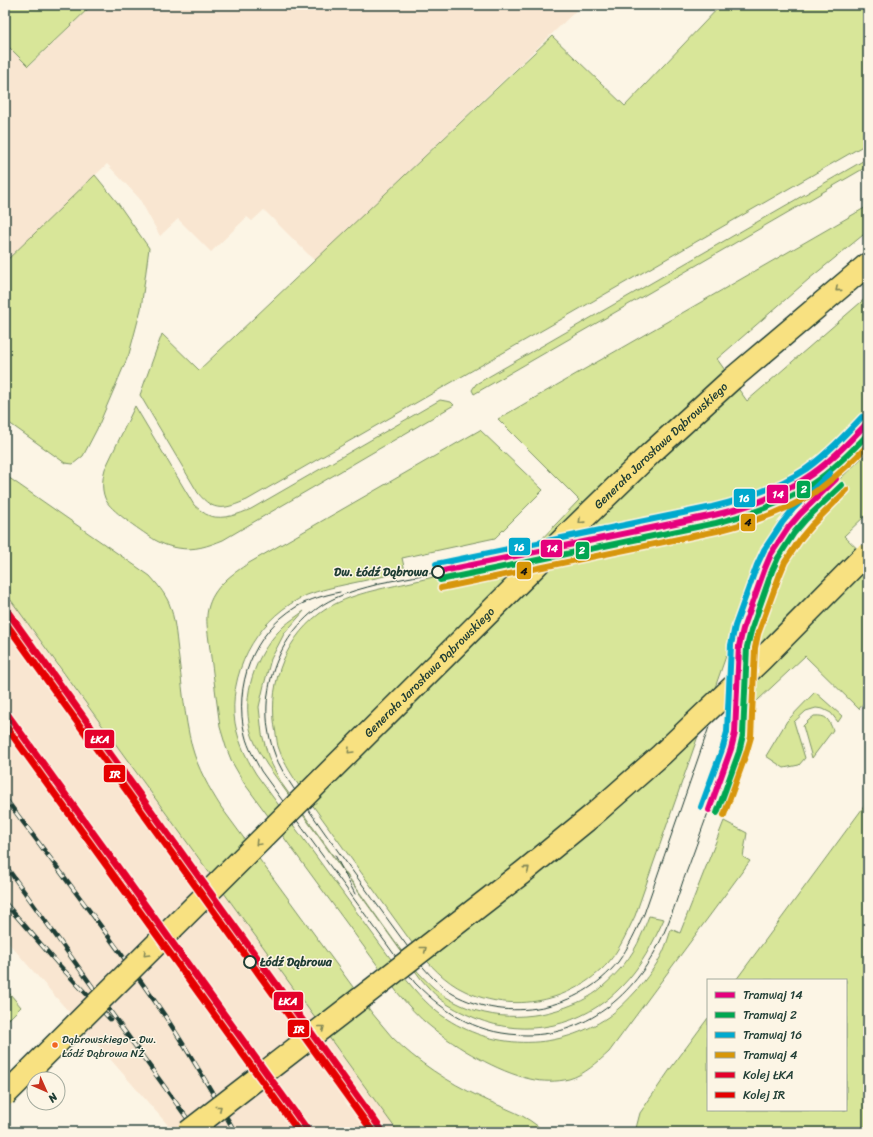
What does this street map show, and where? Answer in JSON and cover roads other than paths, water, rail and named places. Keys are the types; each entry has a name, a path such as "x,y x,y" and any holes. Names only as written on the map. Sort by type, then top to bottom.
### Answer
{"main road":[{"name":"Generała Jarosława Dąbrowskiego","path":"5,1095 650,454 732,379 868,264"},
{"path":"188,1132 522,873 593,815 661,755 761,660 866,554"}],"tram line":[{"name":"16","path":"436,564 712,507 749,496 784,482 806,469 828,451 862,417"},
{"name":"14","path":"438,572 714,515 753,504 789,488 812,474 834,456 868,422"},
{"name":"2","path":"440,580 716,523 755,512 780,502 815,482 843,459 868,434"},
{"name":"4","path":"441,588 745,524 785,509 810,495 840,472 868,445"},
{"name":"16","path":"701,807 727,732 731,645 735,626 757,565 764,550 782,523 794,508 830,473"},
{"name":"14","path":"709,810 731,749 735,733 739,646 743,629 765,568 771,554 788,528 800,514 836,479"},
{"name":"2","path":"717,813 739,752 743,735 747,647 772,571 778,558 794,533 806,519 842,485"},
{"name":"4","path":"724,815 751,737 755,648 758,634 780,574 785,562 801,538 847,490"},
{"path":"375,584 438,572"},
{"path":"379,584 356,590 333,599 314,611 299,626 286,643 276,663 270,684 267,706 268,728 273,749 282,769 301,799 418,961 438,983 448,991 474,1003 496,1008 519,1010 542,1007 563,1001 584,991 602,978 622,956 644,914 743,629"},
{"path":"340,592 329,594 296,607 281,618 268,631 258,646 250,662 242,698 242,716 246,740 261,771 415,983 427,995 453,1014 494,1032 527,1035 550,1033 571,1027 591,1018 610,1006 626,991 653,955 669,922 709,810"},
{"path":"335,855 355,894"}],"railway":[{"path":"5,798 105,932 173,1027 235,1132"},
{"path":"5,865 197,1132"},
{"path":"5,903 59,965 110,1019"}],"rail line":[{"name":"ŁKA","path":"5,608 383,1132"},
{"name":"IR","path":"5,622 373,1132"},
{"name":"ŁKA","path":"5,711 309,1132"},
{"name":"IR","path":"5,725 299,1132"}],"place":[{"name":"Dw. Łódź Dąbrowa","path":"438,572"},
{"name":"Łódź Dąbrowa","path":"250,962"},
{"name":"Dąbrowskiego - Dw. Łódź Dąbrowa NŻ","path":"55,1045"}]}
